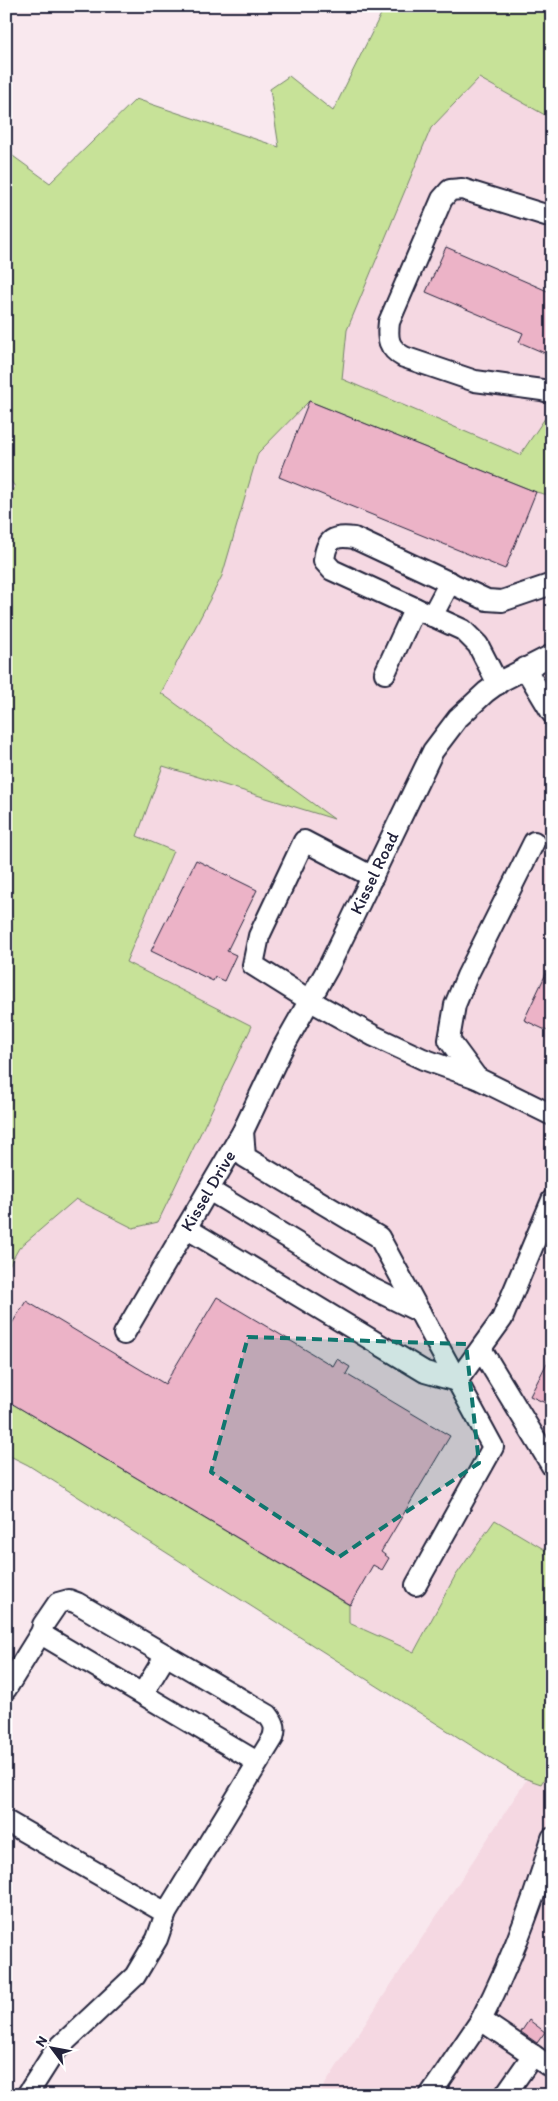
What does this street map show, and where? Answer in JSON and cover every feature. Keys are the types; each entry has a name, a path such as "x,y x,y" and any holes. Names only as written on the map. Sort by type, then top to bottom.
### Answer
{"street":[{"path":"552,217 462,189 450,190 442,199 388,322 387,336 390,346 395,352 413,360 475,381 552,393"},
{"path":"498,684 478,645 463,630 354,580 326,565 324,561 325,552 332,540 339,535 354,538 487,600 502,601 552,584"},
{"path":"385,673 424,612 450,582"},
{"name":"Kissel Road","path":"242,1130 281,1051 310,1000 434,751 458,718 498,684 524,668 552,656"},
{"path":"524,668 552,713"},
{"path":"372,877 304,841 259,936 253,965 374,1036 422,1059 477,1078 552,1115"},
{"path":"477,1078 449,1040 455,1005 467,976 534,842"},
{"path":"242,1130 245,1157 379,1237 493,1446 416,1585"},
{"name":"Kissel Drive","path":"124,1334 242,1130"},
{"path":"209,1190 372,1289 420,1312"},
{"path":"457,1380 502,1319 552,1200"},
{"path":"186,1228 425,1372 457,1380"},
{"path":"481,1348 552,1466"},
{"path":"6,1689 58,1603 69,1600 268,1715 274,1722 276,1729 273,1738 166,1913 158,1939 135,1976 54,2050 27,2095"},
{"path":"42,1631 46,1637 257,1762"},
{"path":"143,1693 166,1655"},
{"path":"6,1821 166,1913"},
{"path":"430,2095 482,2020 494,1996 537,1889 552,1838"},
{"path":"482,2020 552,2068"},
{"path":"505,2095 532,2055"}],"highlighted area":[{"path":"248,1337 466,1344 479,1463 339,1557 211,1472"}],"shaded area":[{"path":"399,6 552,6 552,2095 318,2095 531,1773 6,1442 6,914"}],"green space":[{"path":"385,6 552,6 552,119 479,78 431,128 347,330 342,379 520,455 552,408 552,496 536,492 309,401 258,453 222,576 161,693 334,819 163,766 137,836 173,851 126,962 252,1026 158,1222 133,1228 76,1199 19,1248 6,1271 6,498 15,487 6,474 6,151 50,183 136,99 279,147 270,89 289,76 333,111"},
{"path":"6,1400 349,1605 349,1623 414,1652 454,1578 495,1520 552,1554 552,1767 541,1784 521,1777 28,1465 6,1454"}],"building":[{"path":"446,247 552,293 552,344 547,354 519,342 523,333 426,292"},
{"path":"309,401 536,492 505,569 279,477"},
{"path":"196,860 257,890 227,951 236,955 224,981 215,977 213,981 151,951"},
{"path":"552,961 552,1033 524,1020"},
{"path":"217,1297 333,1366 337,1359 350,1367 346,1374 450,1436 381,1552 389,1558 382,1570 373,1565 350,1605 6,1400 6,1333 26,1301 165,1384"},
{"path":"552,1353 552,1406 530,1396"},
{"path":"529,2020 545,2032 537,2043 521,2032"}]}
